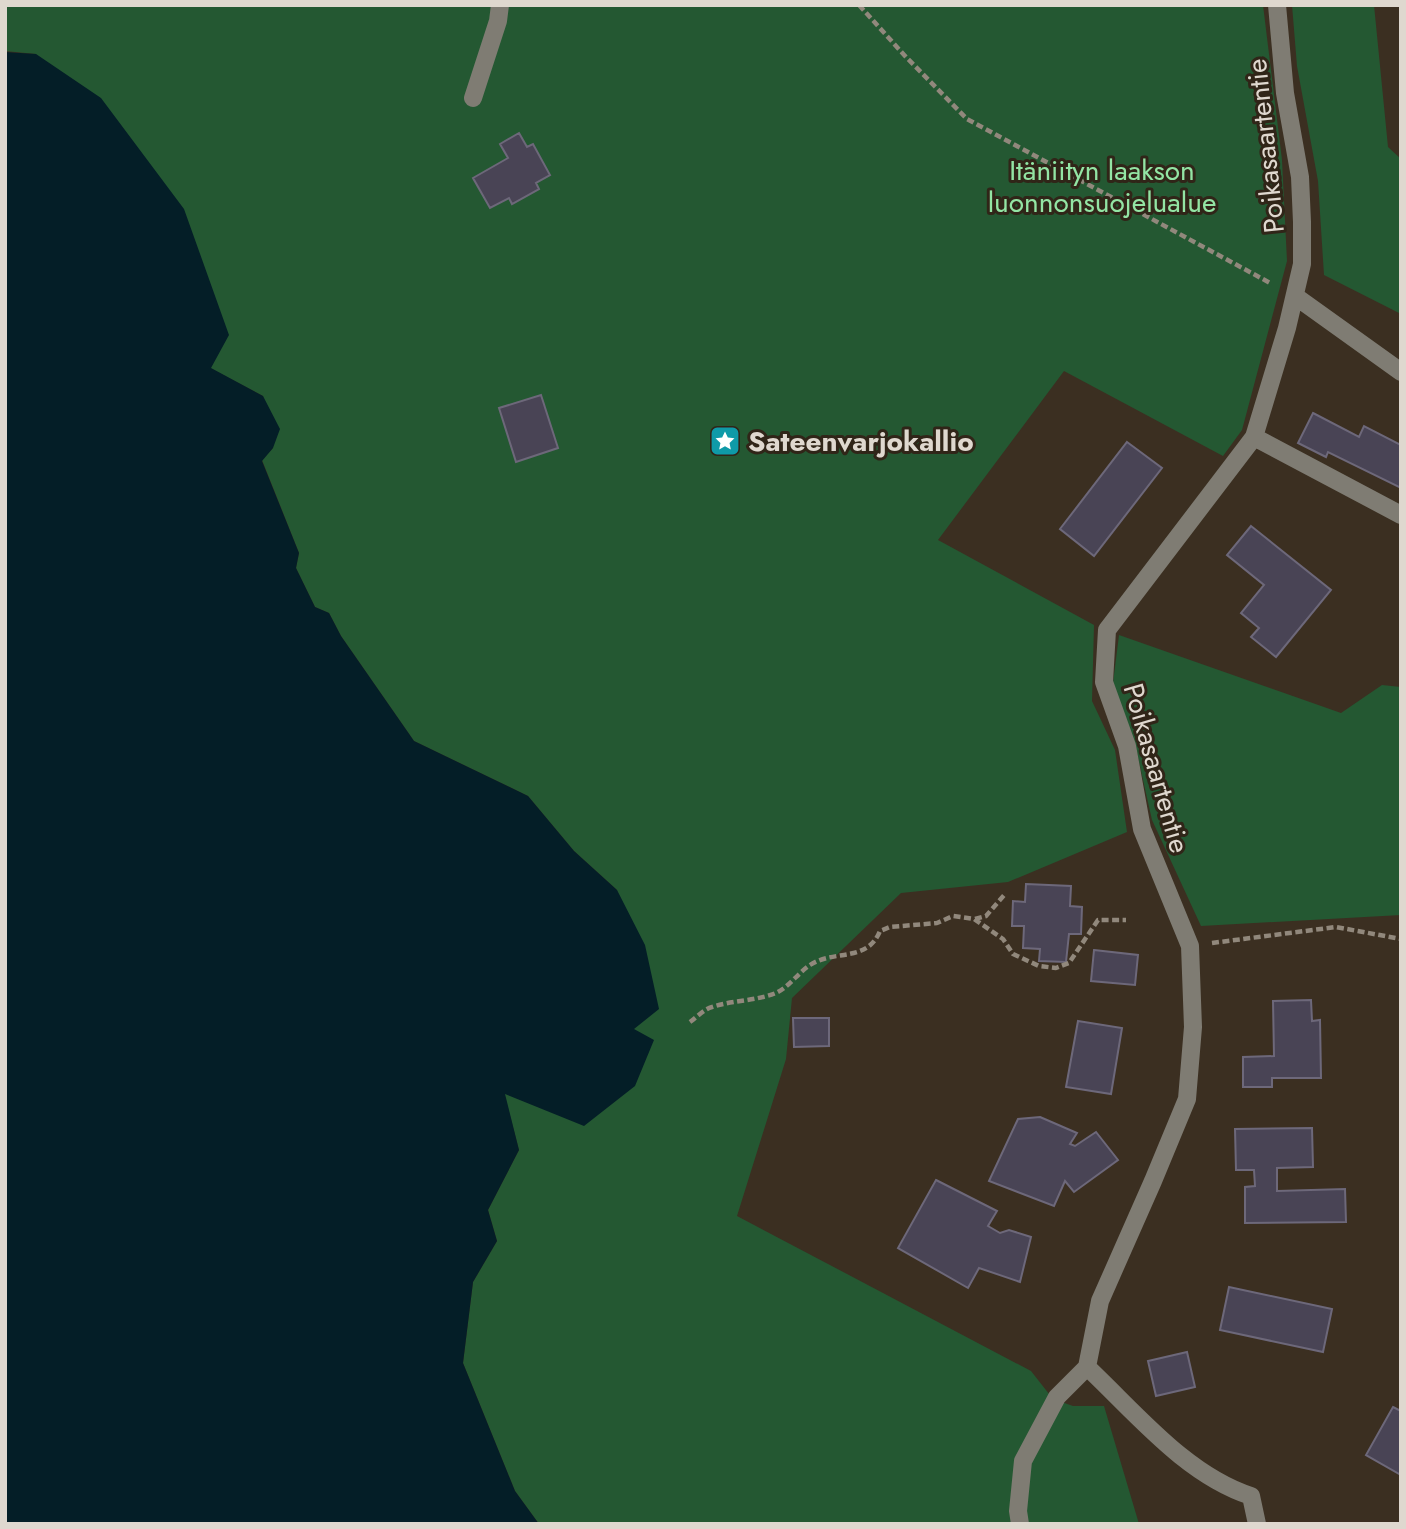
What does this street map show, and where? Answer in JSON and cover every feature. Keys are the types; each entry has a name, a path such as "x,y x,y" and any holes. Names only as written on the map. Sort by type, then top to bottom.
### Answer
{"street":[{"path":"472,99 498,21 500,5"},
{"name":"Poikasaartentie","path":"1087,1367 1100,1301 1187,1099 1193,1027 1190,946 1142,829 1127,746 1104,682 1107,630 1254,436 1295,296 1301,264 1300,177 1284,93 1278,5"},
{"path":"1295,296 1401,372"},
{"path":"1254,436 1401,515"},
{"path":"1020,1524 1018,1511 1023,1461 1057,1397 1087,1367 1179,1454 1230,1489 1251,1496 1256,1524"}],"path":[{"path":"859,5 967,119 1295,296"},
{"path":"690,1022 710,1007 747,1001 778,992 811,964 860,952 875,944 880,932 891,928 937,923 953,916 974,919 986,916 1006,893"},
{"path":"974,919 1003,939 1013,954 1039,966 1056,968 1069,963 1090,928 1098,920 1126,920"},
{"path":"1190,946 1336,927 1401,939"}],"green space":[{"name":"Itäniityn laakson luonnonsuojelualue","path":"5,5 1263,5 1282,160 1287,261 1242,430 1223,456 1064,371 938,540 1094,625 1092,701 1115,750 1127,832 1008,882 901,893 792,998 786,1059 737,1216 1031,1371 1053,1399 1073,1406 1104,1406 1139,1524 539,1524 515,1491 463,1363 473,1282 497,1241 488,1210 519,1150 504,1093 524,1100 634,1029 617,890 574,851 528,796 414,741 341,636 329,613 315,607 296,568 299,553 262,460 273,448 263,396 210,368 36,54 5,51"},
{"path":"1292,5 1374,5 1388,147 1401,159 1401,314 1324,275 1318,181 1297,66"},
{"path":"1119,635 1341,713 1382,685 1401,687 1401,915 1201,926 1152,820 1135,744 1113,683"}],"water":[{"path":"5,52 36,54 101,98 184,209 229,335 211,368 263,396 280,429 273,448 262,461 299,553 296,568 315,607 329,613 341,636 414,741 528,796 574,851 617,890 645,945 659,1009 634,1029 654,1040 635,1086 584,1126 505,1094 519,1150 488,1210 497,1241 473,1282 463,1363 515,1491 539,1524 5,1524"}],"building":[{"path":"519,133 527,147 533,144 550,175 536,183 539,189 512,204 509,198 490,208 473,178 508,158 500,144"},
{"path":"541,395 558,448 516,462 499,408"},
{"path":"1313,413 1359,437 1364,426 1401,445 1401,488 1328,452 1326,457 1298,443"},
{"path":"1127,442 1162,468 1094,556 1060,529"},
{"path":"1251,526 1331,590 1276,657 1251,637 1259,628 1241,613 1264,585 1227,555"},
{"path":"1026,884 1071,886 1070,906 1082,907 1081,934 1069,934 1066,962 1039,961 1040,949 1023,948 1024,926 1012,926 1013,901 1025,902"},
{"path":"1094,950 1138,955 1135,985 1091,981"},
{"path":"1311,1000 1312,1021 1320,1020 1321,1078 1272,1078 1272,1087 1243,1087 1243,1057 1274,1056 1273,1001"},
{"path":"793,1018 829,1018 829,1046 794,1047"},
{"path":"1078,1021 1122,1028 1111,1094 1066,1087"},
{"path":"1040,1117 1077,1133 1070,1144 1075,1146 1096,1132 1118,1160 1074,1192 1065,1181 1054,1206 989,1181 1018,1119"},
{"path":"1312,1128 1313,1167 1277,1168 1277,1191 1345,1189 1346,1222 1245,1223 1245,1187 1255,1186 1254,1170 1236,1170 1235,1129"},
{"path":"936,1180 997,1211 988,1226 1000,1233 1009,1230 1031,1237 1020,1282 979,1268 968,1288 898,1248"},
{"path":"1229,1287 1332,1309 1323,1352 1220,1330"},
{"path":"1187,1352 1195,1387 1156,1396 1148,1361"},
{"path":"1393,1407 1401,1411 1401,1475 1366,1455"}],"place":[{"name":"Sateenvarjokallio","path":"725,441"}]}
